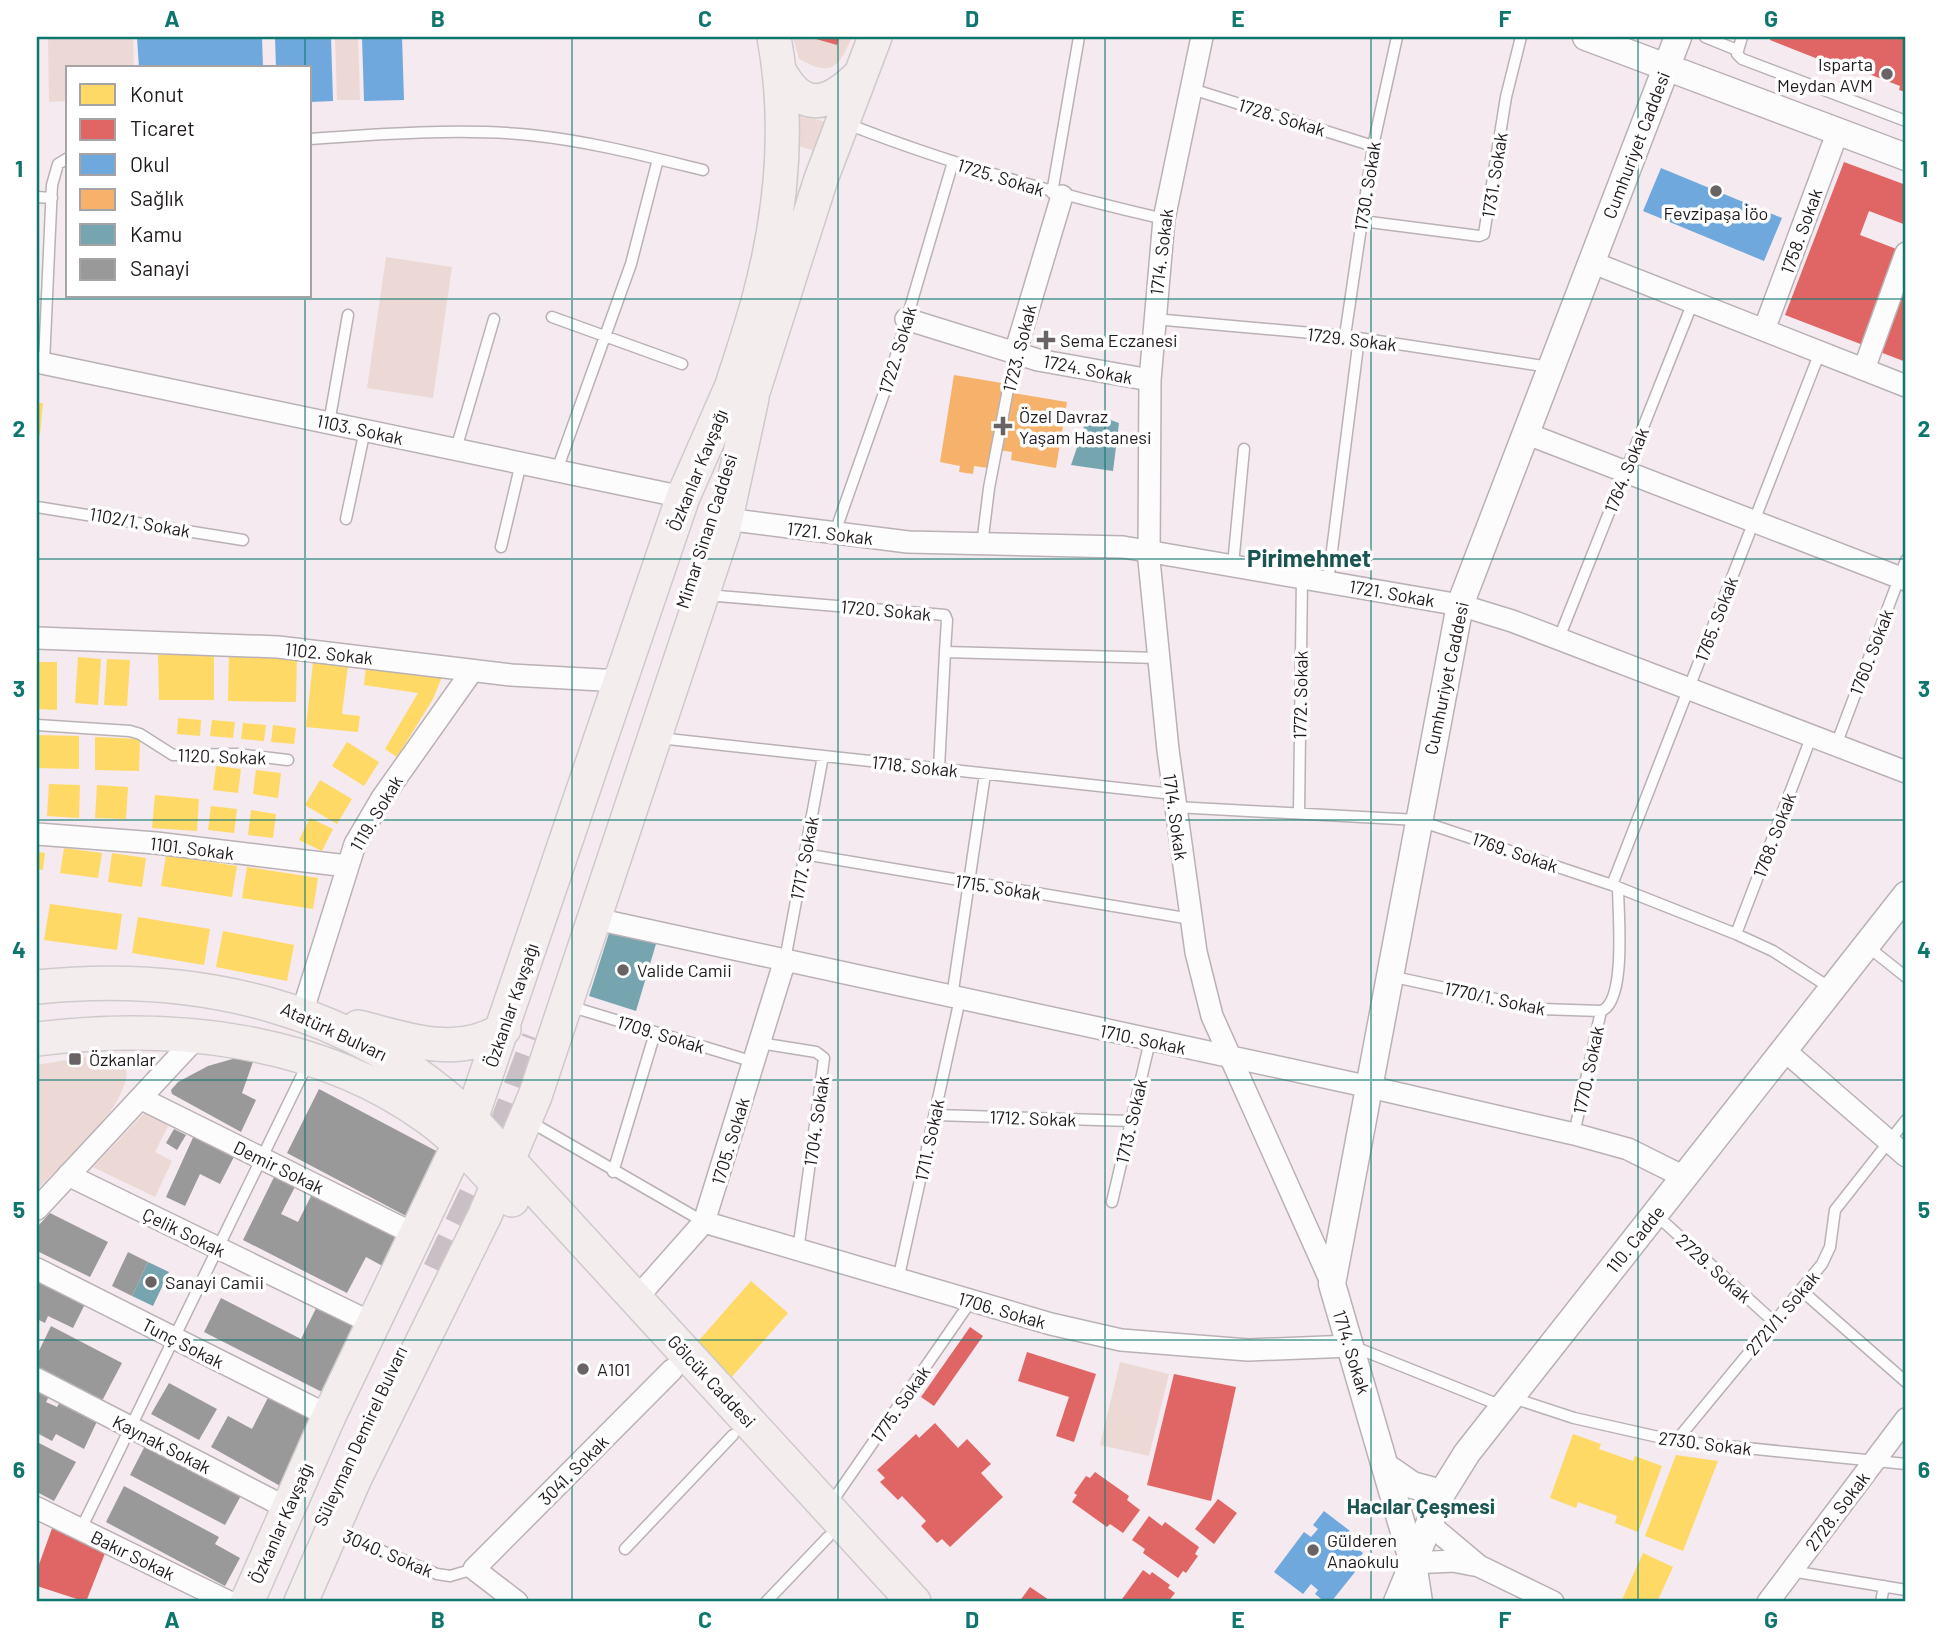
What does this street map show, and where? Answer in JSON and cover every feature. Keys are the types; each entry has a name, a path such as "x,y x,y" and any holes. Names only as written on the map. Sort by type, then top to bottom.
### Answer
{"main road":[{"name":"Mimar Sinan Caddesi","path":"741,394 781,169 785,119 774,37"},
{"name":"Mimar Sinan Caddesi","path":"524,1025 741,394 821,179 832,111 858,77 875,37"},
{"path":"780,72 795,94 832,111"},
{"path":"781,169 792,161 800,161 817,170 821,179"},
{"name":"Özkanlar Kavşağı","path":"247,1602 287,1508 374,1324 427,1257 466,1132 524,1025 620,681 683,497 741,394"},
{"name":"Özkanlar Kavşağı","path":"301,1602 332,1530 504,1173 568,1006 704,595 726,519 741,394"},
{"name":"Atatürk Bulvarı","path":"37,987 122,983 172,987 229,994 302,1013 396,1061 437,1089 466,1132 504,1173"},
{"path":"302,1013 452,1047 482,1041 524,1025"},
{"name":"Atatürk Bulvarı","path":"37,1039 111,1034 197,1037 257,1044 311,1059 357,1078 466,1132"},
{"name":"Gölcük Caddesi","path":"504,1173 635,1300 828,1522 886,1602"},
{"name":"Gölcük Caddesi","path":"504,1173 672,1370 733,1435 914,1602"},
{"name":"Süleyman Demirel Bulvarı","path":"264,1602 344,1424 427,1257"},
{"name":"Süleyman Demirel Bulvarı","path":"284,1602 358,1435 427,1257"}],"street":[{"name":"1714. Sokak","path":"1202,37 1164,219 1150,380 1148,550 1174,800 1203,985 1230,1058 1332,1284 1413,1563 1419,1602"},
{"path":"1586,37 1676,59 1838,131 1906,157"},
{"name":"Cumhuriyet Caddesi","path":"1332,1284 1417,820 1460,605 1591,262 1676,59 1700,37"},
{"name":"1758. Sokak","path":"1764,330 1838,131"},
{"name":"1723. Sokak","path":"1015,353 1057,194"},
{"path":"1864,369 1906,253"},
{"path":"1591,262 1906,386"},
{"name":"1724. Sokak","path":"906,319 1061,365 1150,380"},
{"name":"1103. Sokak","path":"40,362 683,497"},
{"path":"1525,433 1754,522 1904,573"},
{"name":"1721. Sokak","path":"726,519 834,535 982,545 1098,545 1148,550 1460,605 1559,638 1906,772"},
{"name":"1102. Sokak","path":"37,638 278,647 472,671 620,681"},
{"name":"1119. Sokak","path":"302,1013 347,866 368,820 472,671"},
{"name":"1101. Sokak","path":"37,834 156,843 347,866"},
{"name":"110. Cadde","path":"1397,1602 1442,1493 1467,1453 1906,895"},
{"name":"1710. Sokak","path":"597,919 1574,1134 1628,1149 1684,1177"},
{"name":"1705. Sokak","path":"635,1300 704,1222 785,960"},
{"path":"37,1209 197,1037"},
{"path":"1784,1050 1906,1156"},
{"name":"Demir Sokak","path":"140,1098 261,1158 427,1257"},
{"name":"Çelik Sokak","path":"68,1175 374,1324"},
{"name":"1706. Sokak","path":"704,1222 971,1301 1121,1340 1248,1350 1351,1346"},
{"name":"Tunç Sokak","path":"37,1269 330,1416"},
{"name":"3041. Sokak","path":"474,1569 672,1370"},
{"name":"Kaynak Sokak","path":"37,1379 287,1508"},
{"name":"2728. Sokak","path":"1768,1602 1906,1419"},
{"path":"1386,1467 1412,1485 1442,1493"},
{"name":"Bakır Sokak","path":"37,1508 229,1602"},
{"path":"1429,1524 1479,1566 1553,1602"},
{"path":"1413,1563 1452,1561 1479,1566"},
{"path":"474,1569 517,1602"}],"lane":[{"path":"1057,194 1079,37"},
{"name":"1730. Sokak","path":"1345,336 1373,146 1397,37"},
{"name":"1731. Sokak","path":"1362,221 1479,236 1484,234 1506,97 1521,37"},
{"path":"1705,37 1737,50 1742,59 1906,121"},
{"path":"1737,50 1742,37"},
{"name":"1728. Sokak","path":"1192,89 1373,146"},
{"name":"1725. Sokak","path":"832,111 953,162 1057,194 1164,219"},
{"path":"312,139 528,135 582,142 703,170"},
{"path":"40,362 54,174 58,164 66,159"},
{"path":"557,470 639,239 658,159"},
{"name":"1722. Sokak","path":"834,535 869,442 953,162"},
{"path":"37,197 52,198"},
{"name":"1764. Sokak","path":"1559,638 1693,302"},
{"path":"329,423 348,315"},
{"path":"552,317 682,364"},
{"path":"456,449 494,319"},
{"name":"1729. Sokak","path":"1154,319 1345,336 1550,367"},
{"path":"1328,582 1359,338"},
{"name":"1765. Sokak","path":"1615,886 1820,352"},
{"name":"1723. Sokak","path":"982,545 989,488 1015,353"},
{"path":"346,519 365,430"},
{"path":"1233,565 1244,449"},
{"path":"501,547 521,463"},
{"name":"1102/1. Sokak","path":"37,507 243,540"},
{"name":"1760. Sokak","path":"1836,745 1904,573"},
{"name":"1772. Sokak","path":"1299,813 1302,577"},
{"name":"1720. Sokak","path":"704,595 944,615 947,620 945,652"},
{"path":"939,768 945,652 1158,658"},
{"name":"1120. Sokak","path":"37,724 130,731 140,734 173,755 237,754 288,760"},
{"name":"1768. Sokak","path":"1736,934 1812,736"},
{"name":"1718. Sokak","path":"656,738 939,768 1174,800"},
{"name":"1717. Sokak","path":"785,960 823,756"},
{"name":"1711. Sokak","path":"898,1280 935,1115 956,998 985,774"},
{"name":"1769. Sokak","path":"1174,800 1299,813 1417,820 1615,886 1736,934 1781,956 1832,989"},
{"name":"1715. Sokak","path":"804,855 1191,919"},
{"name":"1770. Sokak","path":"1574,1134 1601,1011 1611,1005 1617,989 1615,886"},
{"path":"1866,945 1906,977"},
{"name":"1770/1. Sokak","path":"1390,976 1541,1009 1601,1011"},
{"name":"1709. Sokak","path":"568,1006 655,1033 757,1052"},
{"path":"612,1172 655,1033"},
{"name":"1713. Sokak","path":"1112,1202 1150,1041"},
{"name":"1704. Sokak","path":"757,1052 816,1052 824,1058 798,1251"},
{"path":"81,1530 311,1059"},
{"name":"1712. Sokak","path":"935,1115 1131,1121"},
{"name":"1706. Sokak","path":"526,1120 612,1172 704,1222"},
{"name":"2721/1. Sokak","path":"1676,1441 1826,1258 1835,1210 1906,1120"},
{"name":"2729. Sokak","path":"1655,1214 1774,1322"},
{"path":"1801,1290 1906,1382"},
{"name":"1775. Sokak","path":"766,1602 828,1522 971,1301"},
{"name":"1706. Sokak","path":"1351,1346 1506,1401"},
{"name":"2730. Sokak","path":"1506,1401 1676,1441 1906,1464"},
{"path":"625,1549 733,1435"},
{"name":"3040. Sokak","path":"332,1530 437,1574 450,1576 474,1569"},
{"path":"1791,1571 1906,1590"},
{"path":"1881,1602 1884,1586"}],"shaded area":[{"path":"48,37 133,37 134,66 66,66 66,101 49,102"},
{"path":"335,37 358,37 360,100 337,100"},
{"path":"793,37 852,37 838,62 827,68 820,68 799,59"},
{"path":"800,115 826,122 816,151 798,146"},
{"path":"386,257 452,267 433,398 367,388"},
{"path":"115,1052 123,1057 126,1071 121,1094 101,1124 37,1190 37,1065"},
{"path":"149,1108 171,1120 155,1152 172,1161 155,1197 93,1167"},
{"path":"1120,1362 1169,1374 1149,1456 1100,1445"}],"building: Konut":[{"path":"37,403 43,403 40,435 37,435"},
{"path":"229,653 297,655 296,702 228,701"},
{"path":"314,653 349,657 342,714 360,716 358,732 306,727"},
{"path":"158,655 214,655 214,700 159,700"},
{"path":"78,657 101,659 98,705 75,703"},
{"path":"107,659 130,660 127,706 104,705"},
{"path":"37,662 57,662 57,710 37,709"},
{"path":"366,666 442,677 433,699 397,757 385,749 418,693 364,685"},
{"path":"178,718 201,720 200,736 177,734"},
{"path":"212,720 235,722 233,738 210,736"},
{"path":"243,723 266,725 264,741 241,739"},
{"path":"273,725 296,728 294,744 271,742"},
{"path":"37,735 79,736 79,769 37,768"},
{"path":"95,737 140,739 139,771 95,770"},
{"path":"347,742 379,762 364,786 332,766"},
{"path":"216,766 241,769 238,793 213,790"},
{"path":"256,770 281,773 278,798 253,794"},
{"path":"320,780 352,799 337,824 305,805"},
{"path":"49,784 80,785 79,818 47,816"},
{"path":"97,785 128,787 126,819 95,818"},
{"path":"155,795 199,799 197,831 152,828"},
{"path":"211,806 237,809 234,833 208,830"},
{"path":"251,810 276,814 273,838 248,835"},
{"path":"310,818 333,829 322,851 299,840"},
{"path":"64,848 102,853 98,878 60,873"},
{"path":"37,852 45,853 43,870 37,869"},
{"path":"112,853 146,858 142,887 108,882"},
{"path":"166,855 237,866 232,897 161,886"},
{"path":"247,867 318,878 313,909 242,898"},
{"path":"50,904 122,914 117,950 44,940"},
{"path":"138,917 210,929 204,965 132,953"},
{"path":"223,931 294,945 287,981 216,967"},
{"path":"751,1281 788,1313 731,1378 694,1346"},
{"path":"1573,1434 1601,1444 1599,1449 1633,1461 1635,1456 1662,1466 1638,1532 1615,1523 1617,1516 1578,1502 1576,1508 1550,1498"},
{"path":"1676,1455 1718,1461 1683,1551 1645,1536"},
{"path":"1643,1553 1673,1567 1657,1602 1621,1602"}],"building: Ticaret":[{"path":"809,37 839,37 837,45"},
{"name":"Isparta Meydan AVM","path":"1771,37 1906,37 1906,92 1899,90 1900,86 1825,57 1823,61 1770,40"},
{"path":"1844,162 1906,185 1906,225 1869,211 1860,235 1899,250 1863,345 1785,315"},
{"path":"1906,283 1906,362 1880,352"},
{"path":"970,1327 983,1336 934,1406 921,1397"},
{"path":"1027,1352 1096,1374 1074,1442 1056,1436 1069,1397 1018,1381"},
{"path":"1174,1374 1236,1387 1211,1501 1147,1485"},
{"path":"935,1423 958,1448 967,1439 991,1464 981,1473 1003,1497 950,1547 942,1539 937,1543 921,1526 926,1521 902,1496 898,1500 880,1482 885,1478 877,1470 916,1434 919,1438"},
{"path":"1095,1472 1129,1496 1127,1500 1140,1510 1123,1533 1110,1524 1107,1527 1072,1502 1077,1495 1074,1493 1086,1476 1090,1478"},
{"path":"1218,1499 1237,1513 1214,1544 1195,1529"},
{"path":"1149,1516 1162,1526 1165,1522 1199,1547 1195,1554 1198,1556 1186,1573 1183,1571 1178,1578 1143,1553 1145,1549 1132,1540"},
{"path":"55,1520 109,1543 86,1602 37,1586 37,1570"},
{"path":"1143,1570 1150,1575 1152,1572 1170,1585 1168,1588 1175,1593 1168,1602 1120,1602"},
{"path":"1030,1587 1052,1602 1019,1602"}],"building: Okul":[{"path":"137,37 262,37 263,66 139,66"},
{"path":"275,37 331,37 333,101 312,102 312,66 276,66"},
{"path":"362,37 402,37 404,100 364,101"},
{"path":"1661,168 1782,218 1764,261 1643,211"},
{"path":"1324,1511 1350,1531 1345,1539 1363,1553 1355,1564 1359,1567 1331,1602 1325,1602 1315,1594 1318,1590 1311,1584 1303,1594 1274,1572 1304,1532 1311,1537 1318,1529 1313,1525"}],"building: Sağlık":[{"path":"954,375 1002,383 1001,391 1067,402 1056,468 1011,460 1012,452 991,449 988,468 974,466 973,474 959,472 960,466 940,462"}],"building: Kamu":[{"path":"1089,412 1119,423 1113,471 1071,465"},
{"name":"Valide Camii","path":"610,930 656,944 636,1011 589,996"},
{"name":"Sanayi Camii","path":"148,1262 169,1272 153,1306 132,1296"}],"building: Sanayi":[{"path":"243,1056 254,1059 242,1093 256,1100 241,1132 172,1094 171,1090 178,1082 208,1066"},
{"path":"319,1089 442,1154 408,1217 287,1153"},
{"path":"174,1129 186,1135 177,1150 166,1143"},
{"path":"196,1131 237,1151 220,1184 200,1174 185,1206 166,1197"},
{"path":"277,1171 298,1181 281,1214 298,1222 315,1188 405,1235 388,1269 366,1257 347,1293 243,1240"},
{"path":"50,1213 108,1242 90,1277 37,1251 37,1227"},
{"path":"128,1252 148,1262 132,1296 112,1286"},
{"path":"37,1271 89,1296 73,1328 48,1316 45,1323 37,1319"},
{"path":"221,1298 301,1339 320,1300 360,1320 324,1393 204,1332"},
{"path":"51,1326 122,1363 102,1401 37,1368 37,1355"},
{"path":"37,1383 52,1391 46,1402 57,1407 61,1400 100,1415 84,1449 56,1434 52,1441 37,1433"},
{"path":"169,1383 217,1409 199,1440 151,1414"},
{"path":"273,1388 321,1415 282,1487 211,1447 228,1416 252,1429"},
{"path":"148,1440 244,1490 225,1525 130,1475"},
{"path":"37,1442 76,1462 54,1501 37,1492"},
{"path":"124,1486 219,1537 215,1544 240,1558 225,1586 106,1522"}],"tunnel":[{"path":"439,1271 495,1154 538,1039"}],"place":[{"name":"Isparta Meydan AVM","path":"1887,74"},
{"name":"Fevzipaşa İöo","path":"1716,191"},
{"name":"Sema Eczanesi","path":"1046,340"},
{"name":"Özel Davraz Yaşam Hastanesi","path":"1003,426"},
{"name":"Valide Camii","path":"623,970"},
{"name":"Özkanlar","path":"75,1059"},
{"name":"Sanayi Camii","path":"151,1282"},
{"name":"A101","path":"583,1369"},
{"name":"Gülderen Anaokulu","path":"1313,1550"}],"district":[{"name":"Pirimehmet","path":"1309,557"},
{"name":"Hacılar Çeşmesi","path":"1421,1505"}]}
